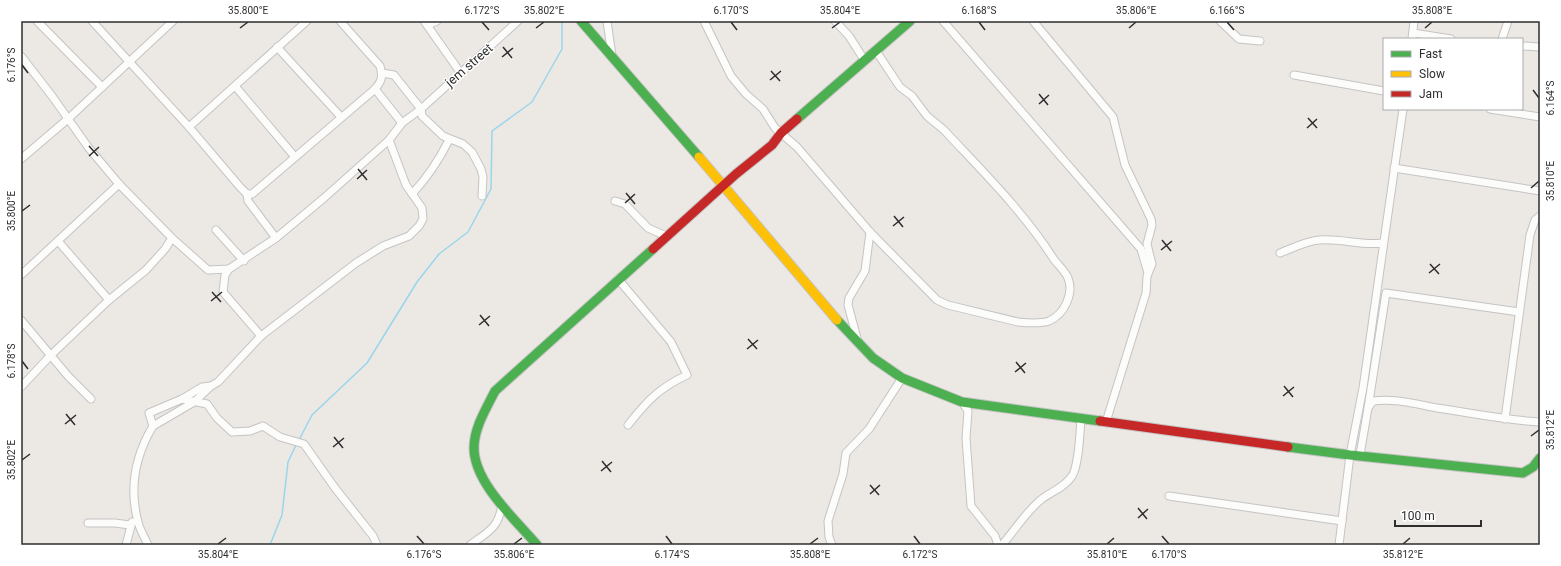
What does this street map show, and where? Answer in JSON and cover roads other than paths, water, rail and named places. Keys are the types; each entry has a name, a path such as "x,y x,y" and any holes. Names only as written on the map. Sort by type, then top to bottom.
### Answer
{"street":[{"path":"37,21 102,87"},
{"path":"92,21 189,127 247,194 248,201 276,238"},
{"path":"21,159 69,118 174,21"},
{"path":"189,127 307,21"},
{"path":"247,194 252,194 375,89 381,81 382,73 380,66 371,54 340,21"},
{"path":"437,21 426,23 460,72"},
{"name":"jem street","path":"229,269 244,261 276,238 324,198 389,140 402,123 421,109 518,21"},
{"path":"581,21 858,343 887,369 902,378 962,402 1355,455 1523,472 1532,469 1540,458"},
{"path":"607,21 613,58"},
{"path":"704,21 727,70 746,94 763,109 771,123 797,147 870,232 937,300 948,305 1018,322 1030,324 1049,321 1059,314 1068,301 1071,292 1068,278 1038,234 944,130 927,116 912,96 900,87 876,51"},
{"path":"835,21 849,36 865,61"},
{"path":"537,545 502,504 479,471 475,456 476,442 482,416 495,391 722,186 772,145 781,133 910,21"},
{"path":"943,21 1141,249 1148,273"},
{"path":"1033,21 1114,117 1125,165 1151,219 1152,225 1147,244 1152,264 1148,273 1145,298 1106,422"},
{"path":"1220,21 1239,40 1260,41"},
{"path":"1414,21 1412,36 1438,38"},
{"path":"1502,38 1508,21"},
{"path":"1523,46 1540,47"},
{"path":"277,47 341,117"},
{"path":"21,56 69,118 88,147 119,184 172,238 208,270 229,269"},
{"path":"21,68 27,63"},
{"path":"382,73 394,76 421,109 422,116 425,120 449,140 467,147 475,157 481,169 483,177 482,196"},
{"path":"1294,75 1383,91"},
{"path":"235,86 295,157"},
{"path":"375,89 402,123"},
{"path":"1355,455 1382,243 1403,110"},
{"path":"1496,110 1540,117"},
{"path":"148,545 138,523 134,486 136,460 153,426 194,402 211,386 218,382 261,336 356,263 383,246 414,233 424,219 424,214 419,202 406,186 389,140"},
{"path":"412,194 422,184 442,154 449,140"},
{"path":"1394,168 1540,191"},
{"path":"21,275 119,184"},
{"path":"615,201 625,204 648,228 666,236"},
{"path":"1505,419 1530,235 1535,220 1540,216"},
{"path":"216,230 244,261"},
{"path":"858,343 848,304 849,298 865,271 870,232"},
{"path":"21,387 51,355 109,300 146,270 165,249 172,238"},
{"path":"1280,253 1318,240 1367,244 1382,243"},
{"path":"58,241 109,300"},
{"path":"229,269 225,275 223,292 261,336"},
{"path":"618,279 671,342 687,375 666,385 643,405 628,425"},
{"path":"1339,545 1342,521 1355,455 1368,408 1386,293 1520,312"},
{"path":"21,320 68,376 91,399"},
{"path":"832,545 829,537 828,521 842,474 846,453 849,448 866,432 902,378"},
{"path":"153,426 150,413 152,411 174,404 202,387 211,386"},
{"path":"182,399 207,404 232,432 250,431 263,426 280,437 304,444 335,488 373,536 377,545"},
{"path":"1368,408 1373,401 1384,400 1505,419 1540,422"},
{"path":"962,402 968,411 966,438 971,506 995,536 998,545"},
{"path":"1002,545 1033,507 1043,498 1065,484 1073,475 1078,453 1080,418"},
{"path":"1169,496 1342,521"},
{"path":"470,545 494,528 499,521 502,504"},
{"path":"126,545 130,525 137,515"},
{"path":"88,523 115,523 130,525"}],"waterway":[{"path":"299,440 312,415 367,363 417,282 439,254 468,232 491,189 492,131 532,102 562,49 562,21"},
{"path":"270,545 282,515 288,462 296,445"}]}
